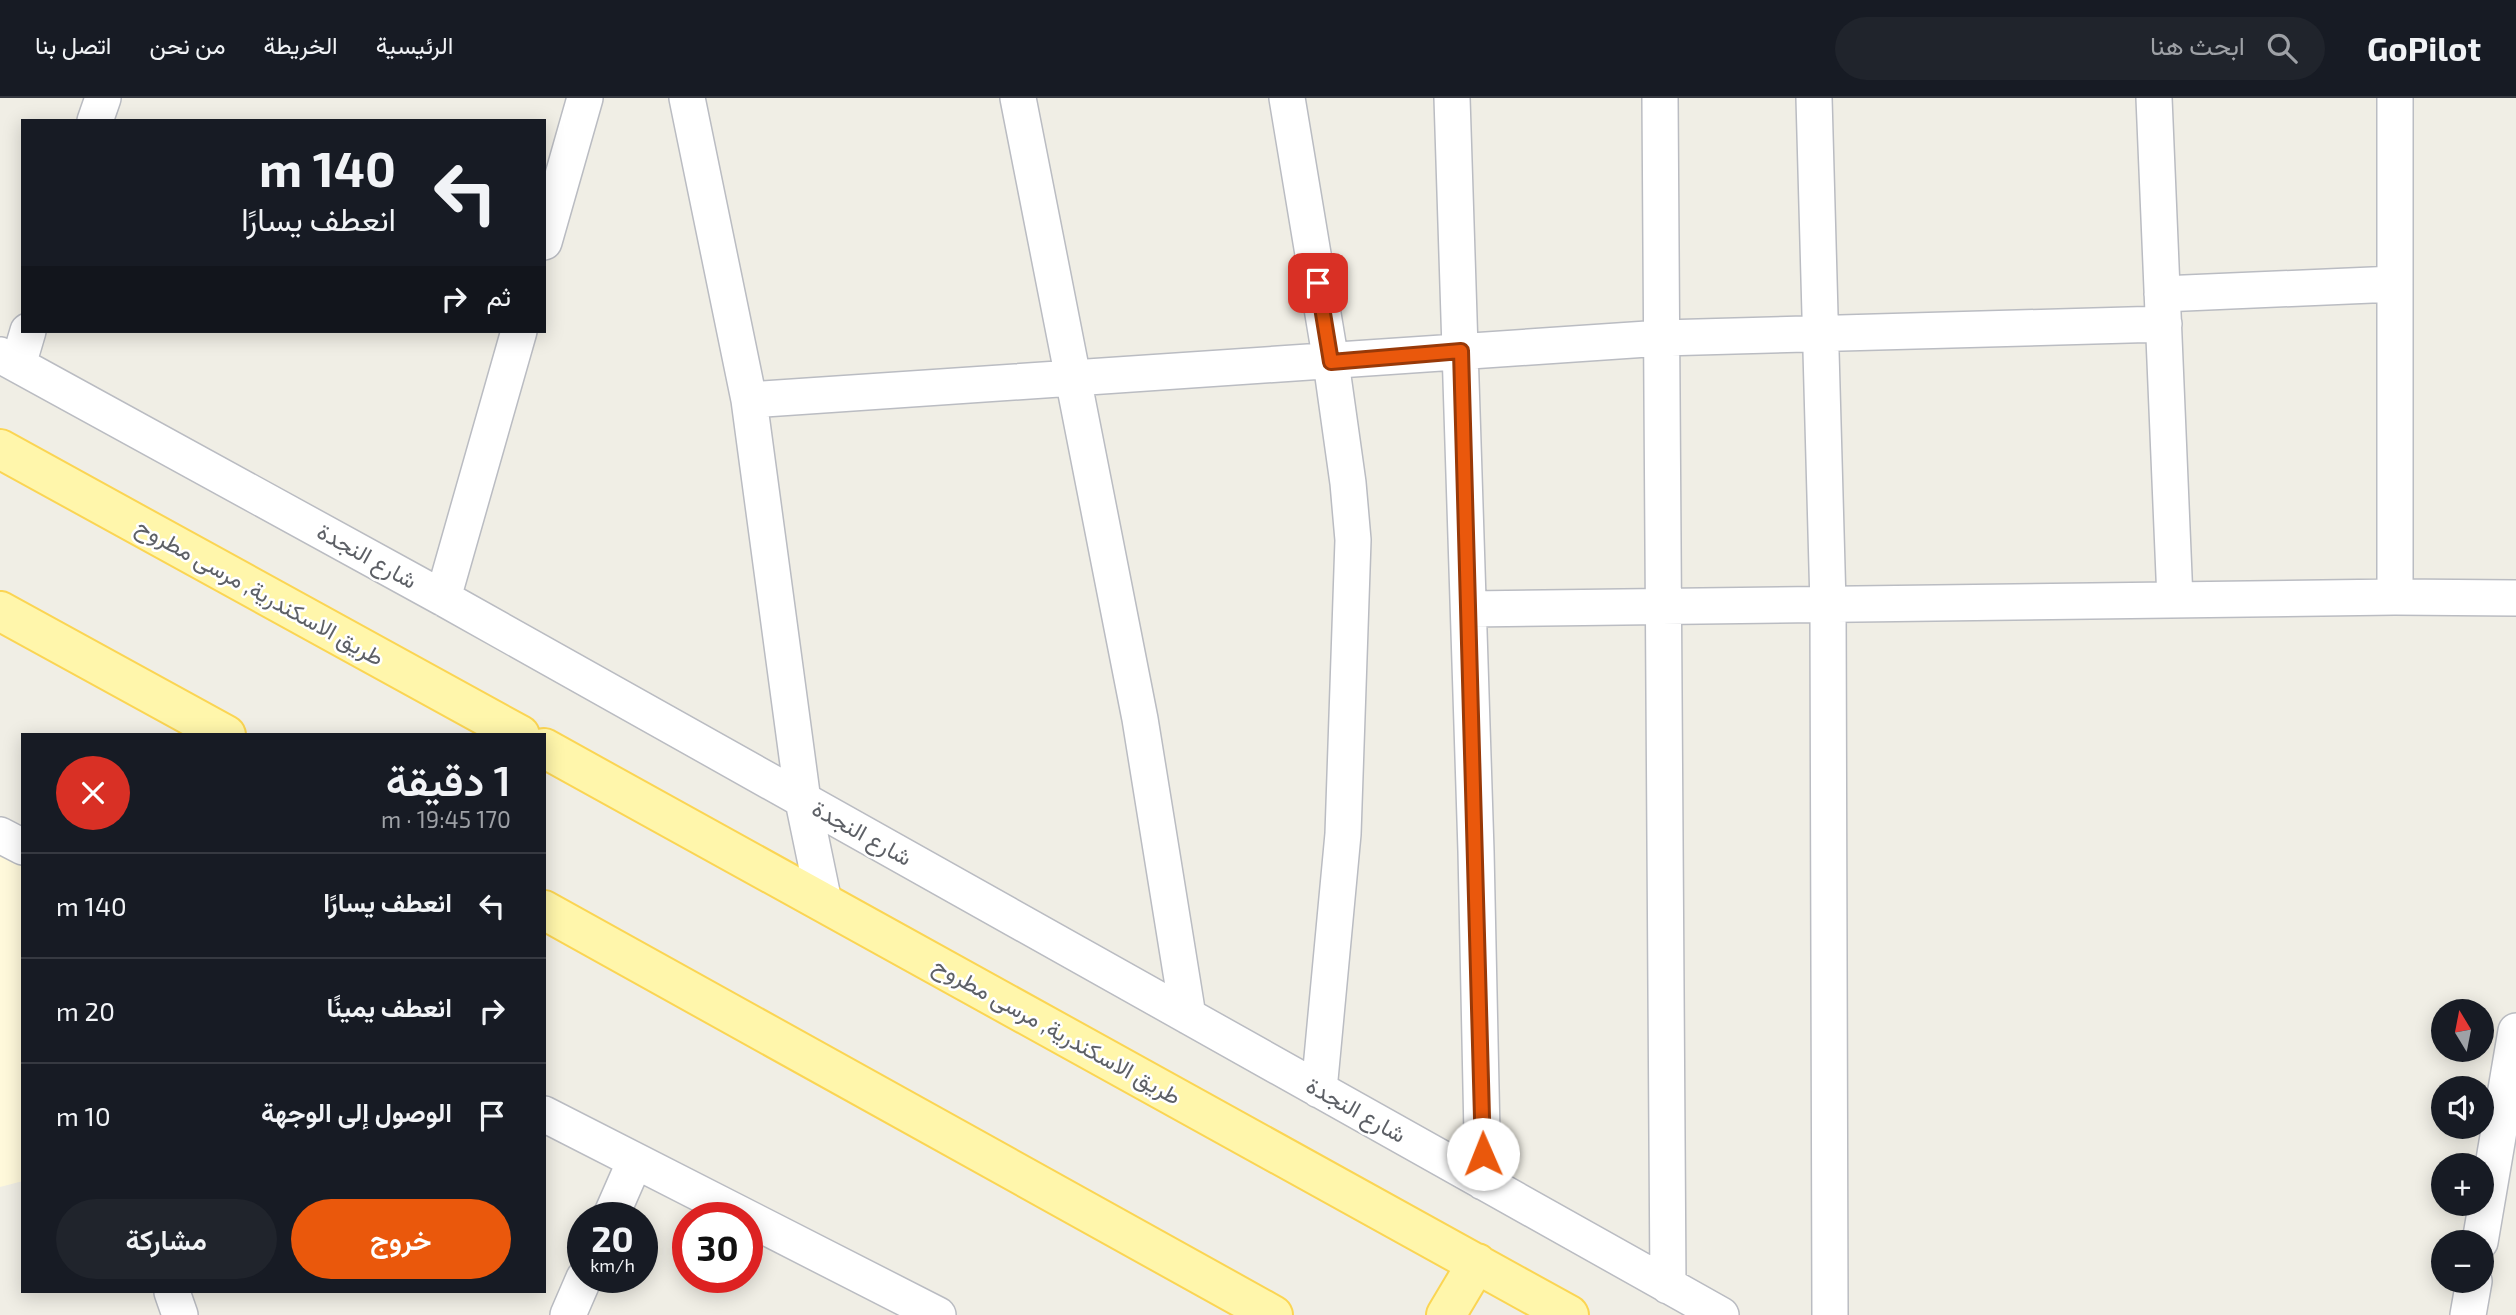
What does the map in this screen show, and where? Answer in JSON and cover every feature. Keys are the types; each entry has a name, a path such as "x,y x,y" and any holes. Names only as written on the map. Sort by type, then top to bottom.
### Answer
{"main road":[{"name":"طريق الاسكندرية, مرسى مطروح","path":"0,449 516,733"},
{"path":"0,611 222,733"},
{"name":"طريق الاسكندرية, مرسى مطروح","path":"546,749 1569,1315"},
{"path":"546,911 1273,1315"},
{"path":"1446,1315 1477,1263"}],"street":[{"path":"96,119 103,98"},
{"path":"546,235 585,98"},
{"path":"687,98 749,400 803,801 824,902"},
{"path":"1018,98 1140,719 1188,1016"},
{"path":"1287,98 1331,362 1353,540 1343,834 1319,1090"},
{"path":"1452,98 1469,609 1483,1182"},
{"path":"1660,98 1668,1286"},
{"path":"1814,98 1828,604 1830,1315"},
{"path":"2154,98 2175,600"},
{"path":"2395,98 2395,597"},
{"path":"749,400 1662,338 1821,335 2163,309 2395,284"},
{"path":"9,360 28,333"},
{"path":"443,597 518,333"},
{"name":"شارع النجدة","path":"9,360 443,597 1721,1315"},
{"path":"1469,609 2395,597 2516,598"},
{"path":"0,835 21,846"},
{"path":"2482,1230 2516,1031"},
{"path":"546,1115 938,1315"},
{"path":"617,1202 635,1161"},
{"path":"173,1293 180,1315"},
{"path":"568,1315 578,1293"},
{"path":"2468,1315 2471,1293"}],"shaded area":[{"path":"0,837 21,846 21,1182 0,1187"}],"route":[{"path":"1318,283 1331,362 1461,351 1483,1154"}]}
